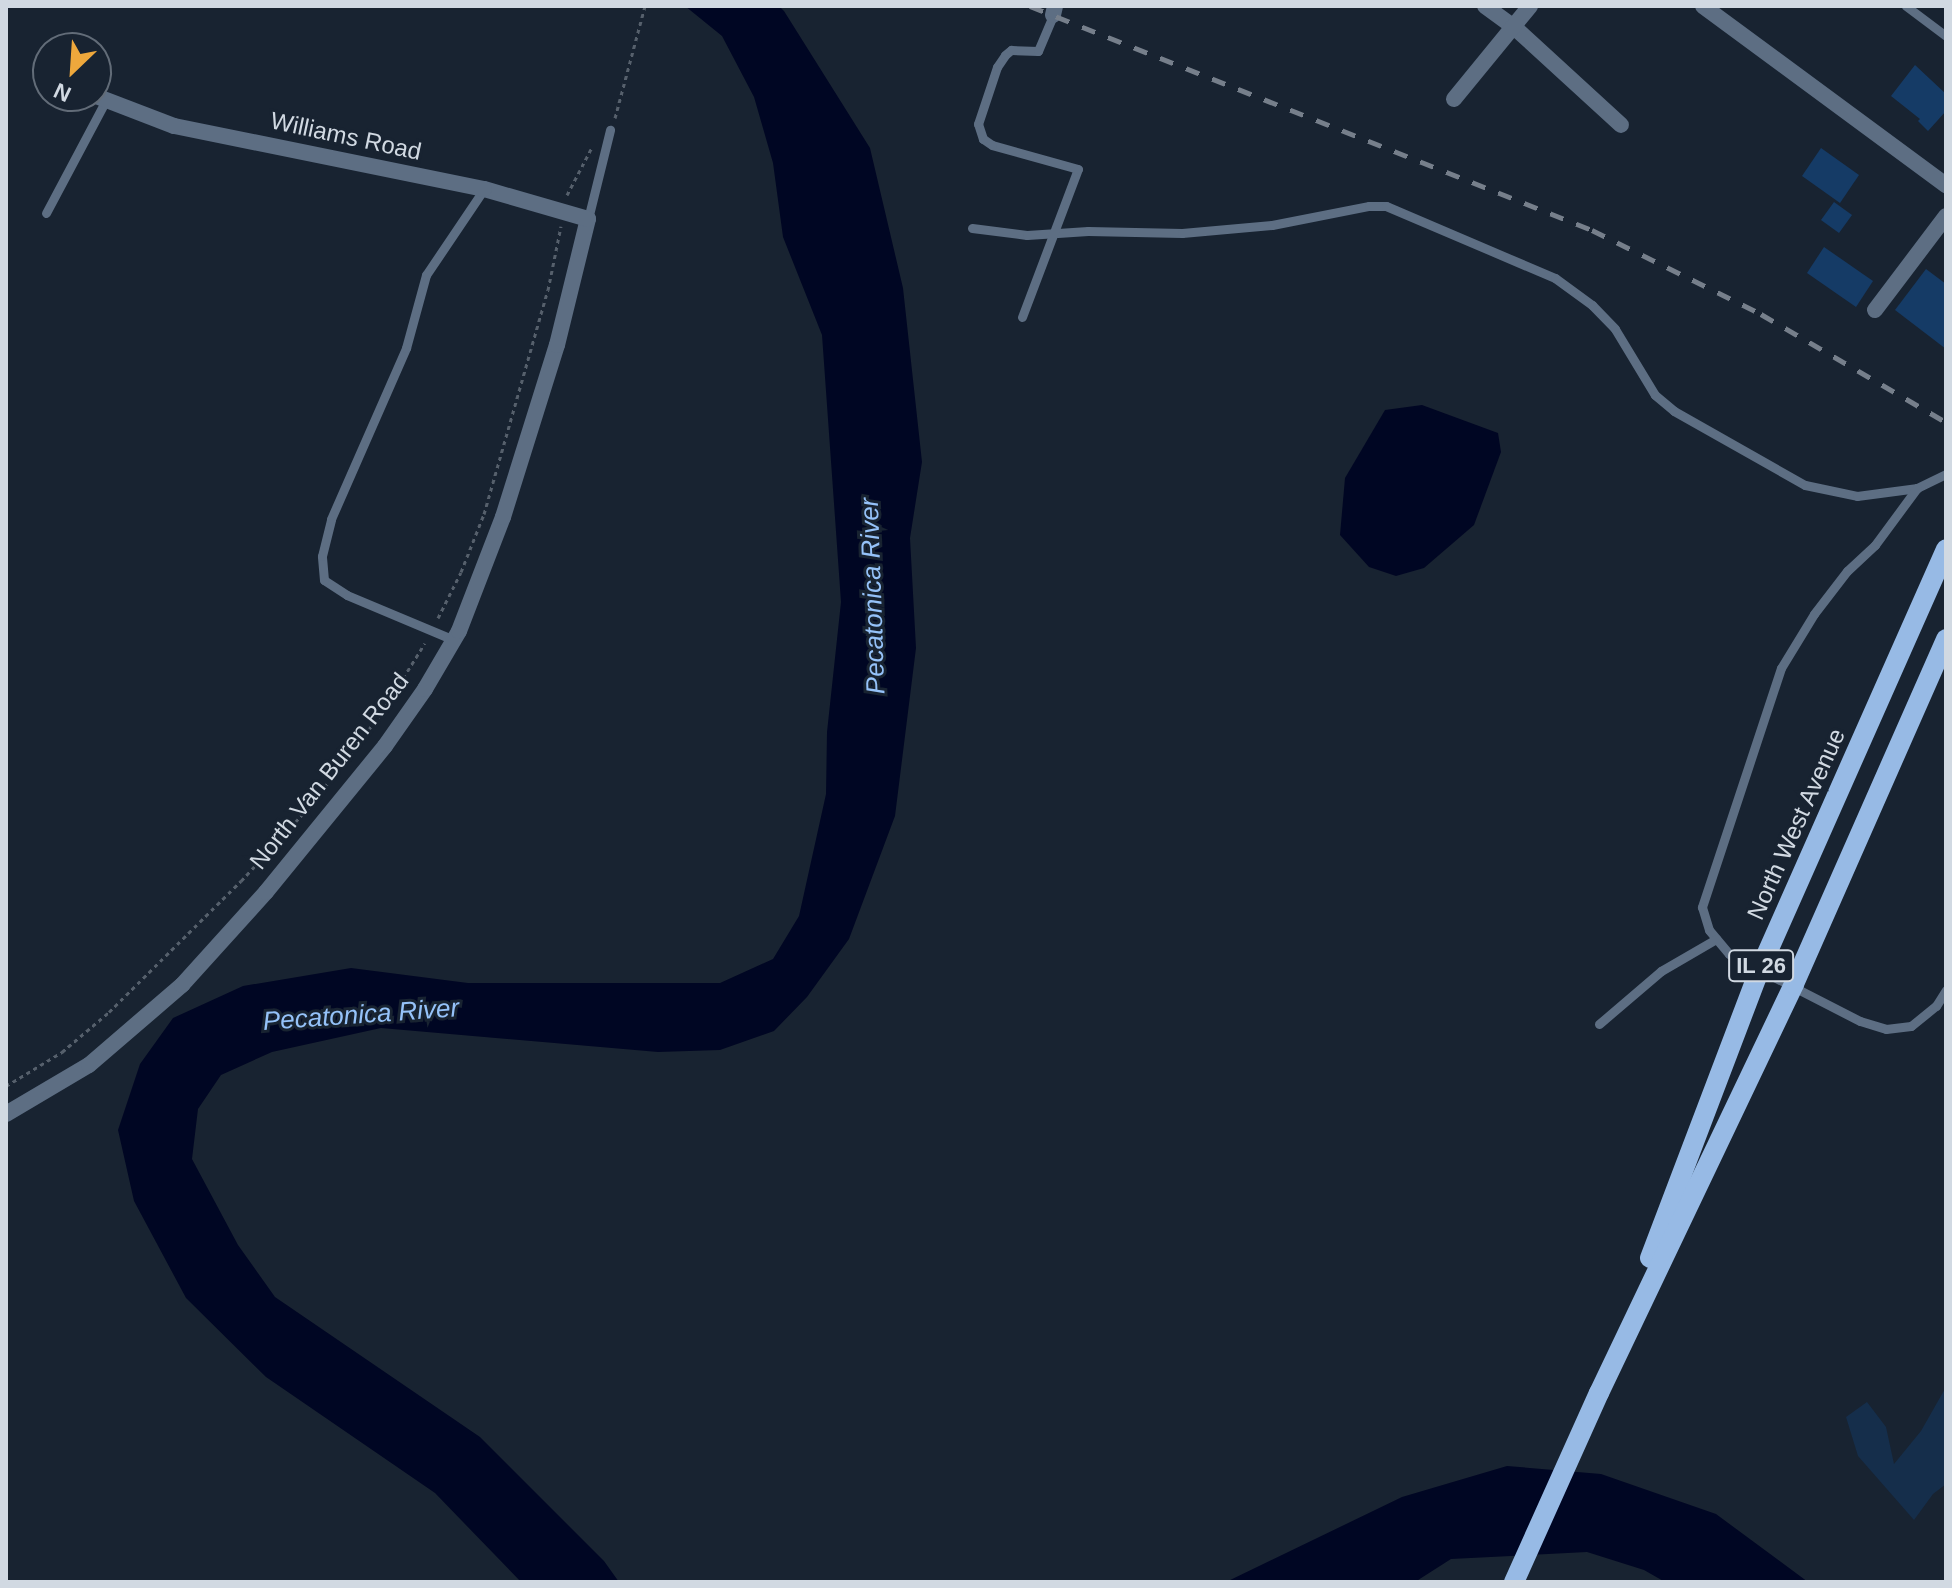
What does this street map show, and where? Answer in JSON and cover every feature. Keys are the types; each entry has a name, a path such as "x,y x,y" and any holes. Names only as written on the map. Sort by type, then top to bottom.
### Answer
{"main road":[{"name":"North West Avenue","path":"1599,1393 1760,969 1946,549"},
{"name":"North West Avenue","path":"1514,1582 1599,1393 1794,984 1946,639"}],"street":[{"path":"1485,6 1514,27 1621,125"},
{"path":"1454,99 1530,6"},
{"path":"1703,6 1946,185"},
{"name":"Williams Road","path":"112,102 174,126 484,189 588,219"},
{"path":"1875,310 1946,216"},
{"name":"North Van Buren Road","path":"6,1114 89,1065 182,985 266,892 385,746 454,640 507,503 557,345 588,219"}],"lane":[{"path":"1906,6 1946,36"},
{"path":"1022,317 1078,169 992,145 983,139 978,124 997,67 1005,55 1011,50 1038,51 1054,11"},
{"path":"46,213 94,112"},
{"path":"588,219 610,130"},
{"path":"454,640 347,595 324,580 322,556 331,519 406,348 426,275 484,189"},
{"path":"972,228 1027,235 1182,233 1272,225 1369,206 1386,206 1555,278 1592,305 1615,329 1644,379 1674,411 1805,485 1857,496 1917,488 1946,474"},
{"path":"1917,488 1875,545 1847,571 1814,614 1781,668 1707,885 1702,915 1729,954 1794,984 1860,1021 1898,1029 1924,1017 1946,990"},
{"path":"1599,1024 1661,971 1716,939"}],"path":[{"path":"634,46 645,6"}],"shaded area":[{"path":"1946,1387 1946,1484 1933,1494 1914,1520 1858,1456 1846,1417 1867,1402 1886,1427 1894,1464 1921,1431"}],"water":[{"name":"Pecatonica River","path":"685,6 779,6 784,11 870,148 903,288 922,462 910,538 916,648 895,816 849,939 807,997 774,1031 720,1050 658,1052 381,1028 272,1052 221,1075 198,1109 192,1159 238,1245 275,1297 480,1437 604,1561 619,1582 521,1582 435,1493 266,1377 186,1298 134,1201 118,1130 140,1064 173,1018 243,986 351,968 468,983 720,983 773,959 799,916 826,794 827,732 841,602 822,335 783,237 773,163 754,97 722,36"},
{"path":"1422,405 1498,433 1501,452 1474,525 1424,568 1396,576 1369,567 1340,535 1345,478 1385,410"},
{"path":"1507,1466 1601,1474 1716,1514 1808,1582 1665,1582 1644,1570 1587,1552 1451,1559 1415,1582 1226,1582 1402,1497"}],"building":[{"path":"1915,65 1946,94 1946,111 1928,131 1918,121 1920,119 1891,96"},
{"path":"1821,148 1859,175 1840,203 1802,176"},
{"path":"1834,202 1852,215 1839,233 1821,220"},
{"path":"1824,247 1873,281 1856,307 1807,273"},
{"path":"1926,269 1946,284 1946,349 1895,310"}],"railway":[{"path":"1030,6 1592,230 1761,314 1946,422"}]}
